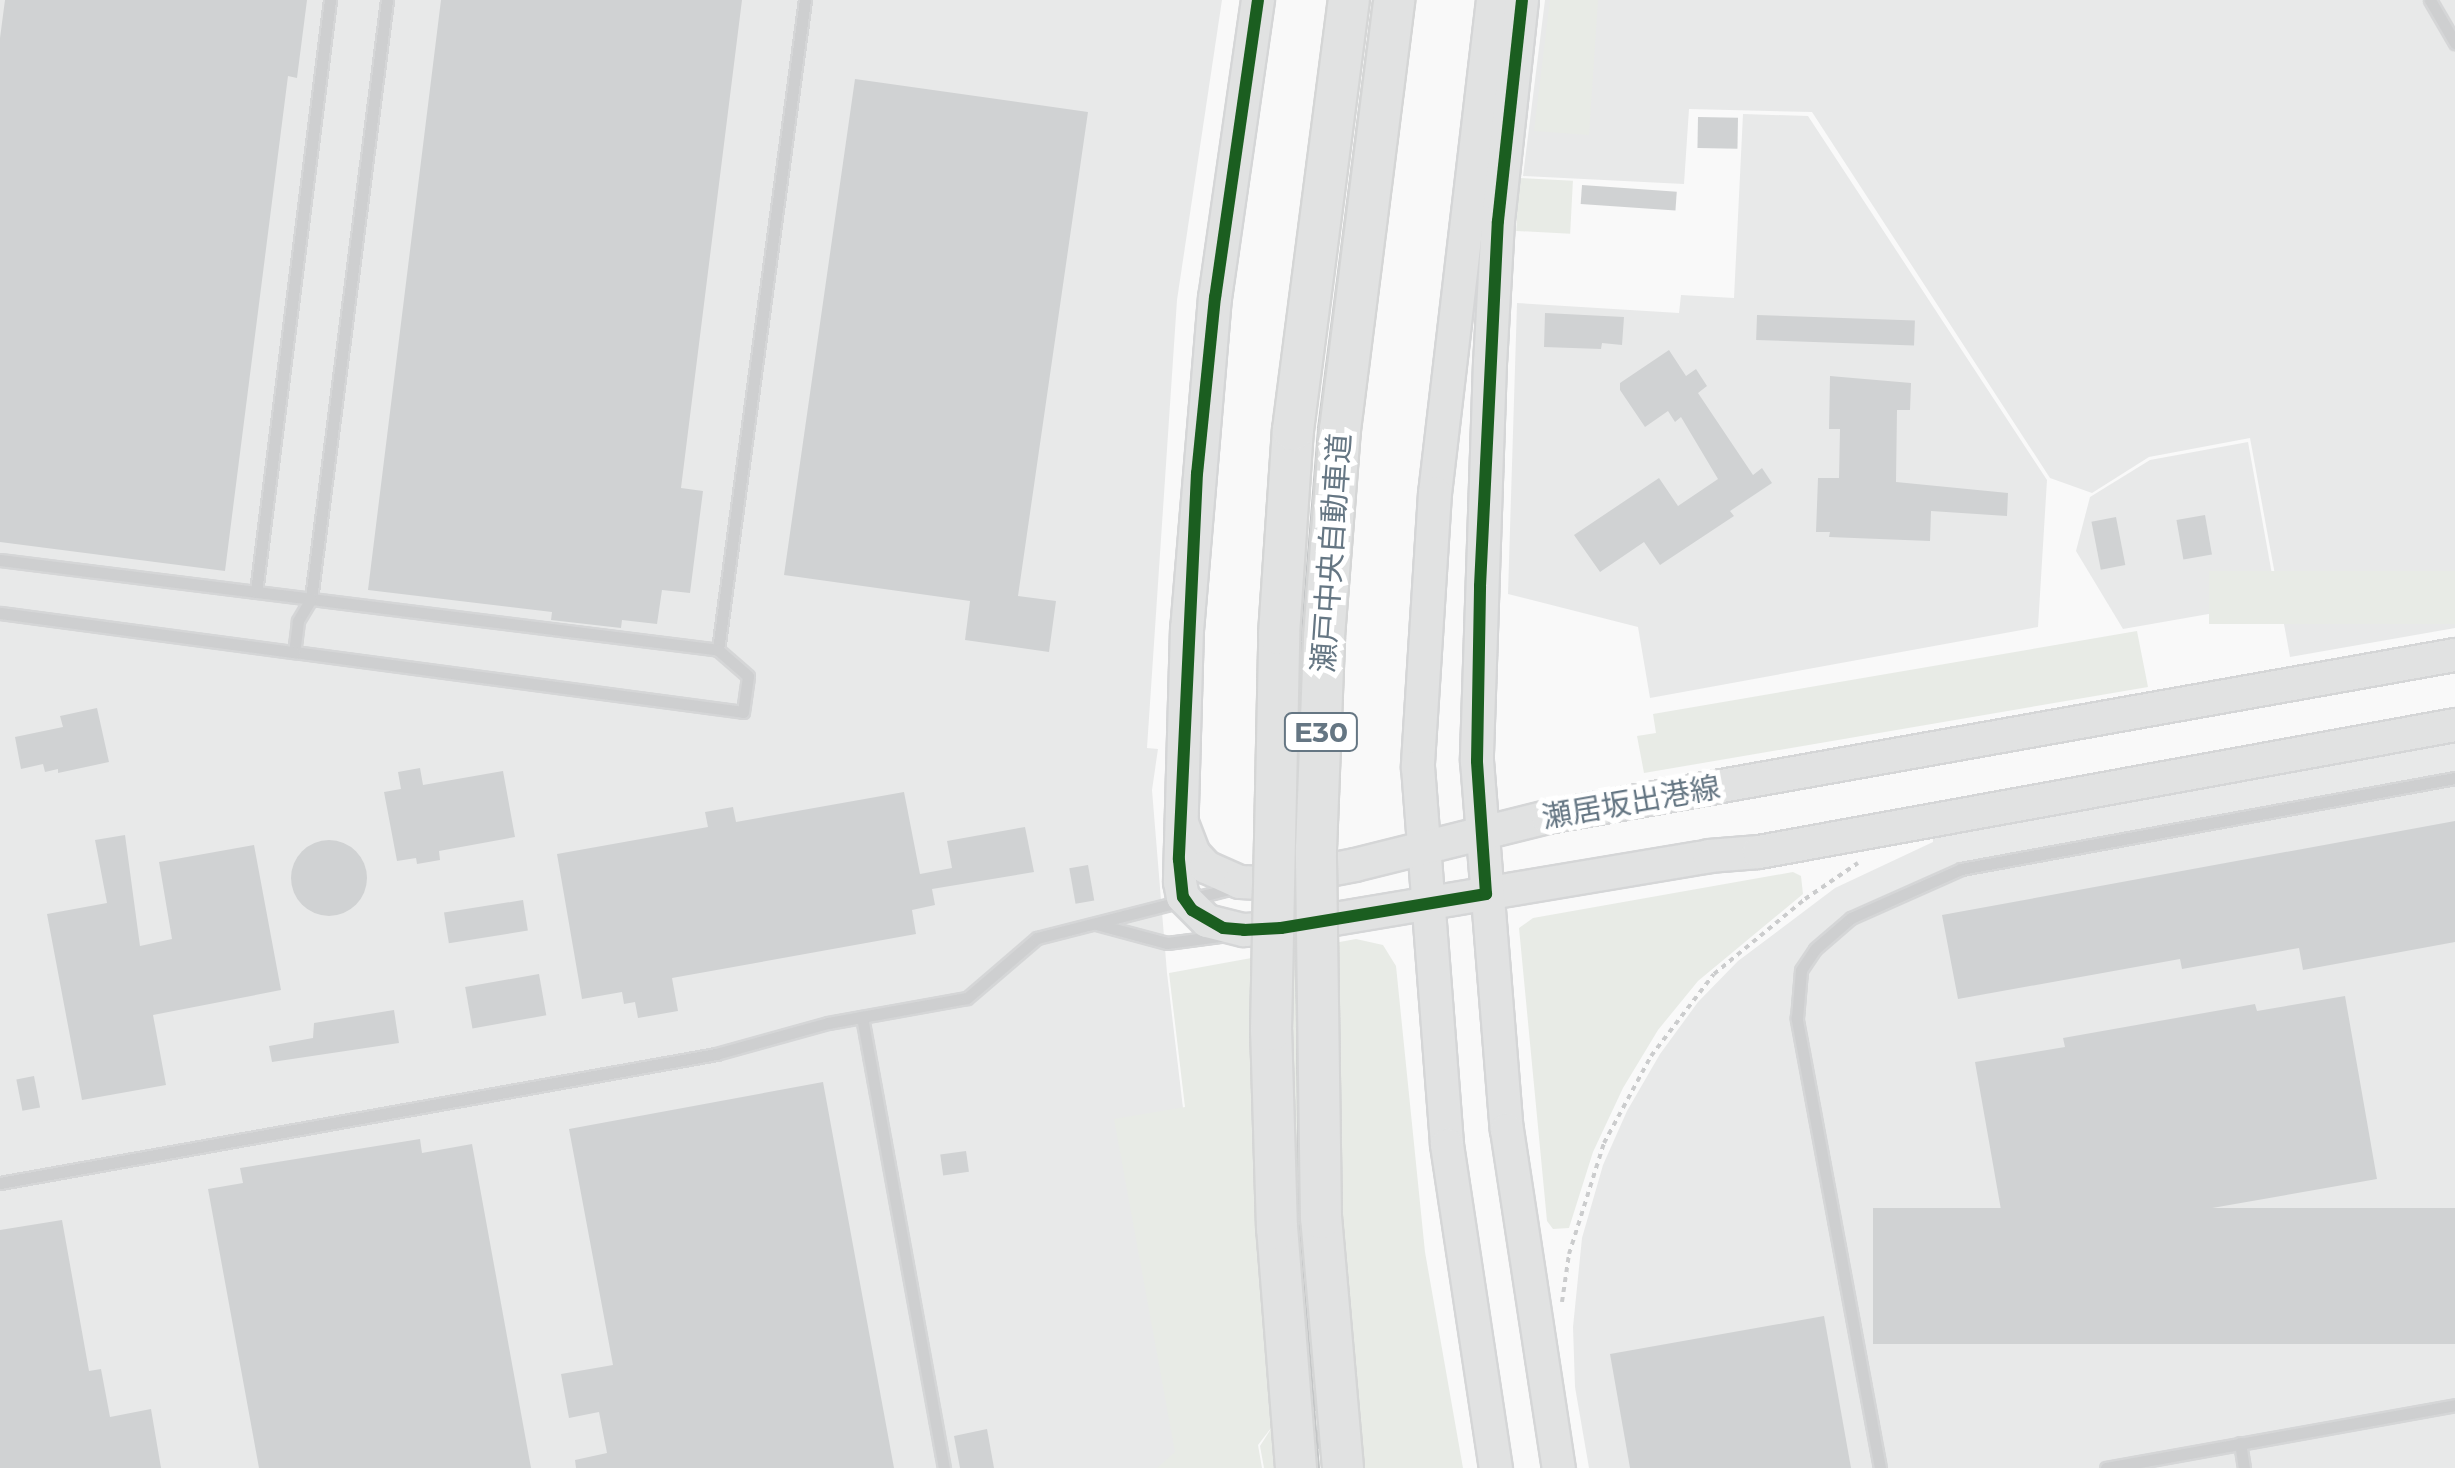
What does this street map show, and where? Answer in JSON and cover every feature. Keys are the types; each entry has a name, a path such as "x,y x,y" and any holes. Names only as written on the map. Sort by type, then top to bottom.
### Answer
{"highway":[{"name":"瀬戸中央自動車道","path":"1296,1468 1276,1229 1271,1030 1278,654 1293,430 1349,0"},
{"name":"瀬戸中央自動車道","path":"1343,1468 1321,1218 1318,792 1340,430 1394,0"}],"street":[{"path":"1258,0 1215,297 1197,472 1181,817 1183,897 1207,921 1224,928 1281,928 1759,852 2455,725"},
{"path":"1494,0 1428,571 1419,732 1423,847 1448,1146 1496,1468"},
{"path":"1522,0 1498,221 1476,682 1481,833 1507,1130 1559,1468"},
{"name":"瀬居坂出港線","path":"1261,883 1548,816 2455,655"},
{"path":"1181,817 1194,854 1206,866 1240,882 1261,883"}],"lane":[{"path":"256,592 330,0"},
{"path":"294,652 298,621 311,599 388,0"},
{"path":"718,650 805,0"},
{"path":"2430,0 2455,43"},
{"path":"0,560 718,650 748,676 743,712 0,613"},
{"path":"1880,1468 1797,1018 1801,970 1815,949 1850,918 1960,870 2455,778"},
{"path":"0,1183 716,1054 862,1017 967,998 1037,938 1183,897 1261,883"},
{"path":"1092,923 1167,944 1281,928"},
{"path":"862,1017 944,1468"},
{"path":"2106,1468 2455,1405"},
{"path":"2240,1443 2244,1468"}],"path":[{"path":"1561,1310 1569,1254 1604,1143 1651,1056 1714,974 1804,899 1864,859"}],"shaded area":[{"path":"0,0 1222,0 1177,300 1147,748 1158,749 1152,790 1167,973 1187,1142 1237,1468 0,1468"},
{"path":"1545,0 2455,0 2455,628 2290,657 2250,438 2149,457 2092,493 2050,478 1812,112 1689,109 1684,184 1523,176"},
{"path":"1550,0 1598,0 1589,135 1534,131"},
{"path":"1743,114 1808,116 2047,480 2038,627 1650,698 1638,627 1508,594 1517,303 1679,313 1681,295 1734,298"},
{"path":"1519,178 1573,181 1570,234 1516,231"},
{"path":"2248,442 2277,602 2123,629 2076,551 2090,497 2150,460"},
{"path":"2209,571 2455,571 2455,624 2209,624"},
{"path":"2137,631 2148,687 1644,773 1637,736 1656,733 1653,714"},
{"path":"2455,740 2455,1468 1589,1468 1575,1387 1573,1327 1582,1238 1603,1165 1627,1111 1660,1054 1698,1002 1738,961 1835,888 1933,842 1933,836"},
{"path":"1793,872 1801,876 1803,894 1698,981 1658,1030 1623,1088 1593,1152 1569,1228 1553,1229 1547,1221 1519,928 1533,918"},
{"path":"1356,939 1383,945 1396,966 1425,1252 1463,1468 1264,1468 1260,1446 1274,1424 1258,1445 1262,1468 1157,1468 1175,1452 1114,1119 1185,1107 1169,973"}],"building":[{"path":"5,0 307,0 297,78 288,76 225,571 0,542 0,38"},
{"path":"441,0 742,0 681,488 703,491 690,593 662,590 657,624 622,620 621,628 551,620 552,612 368,590"},
{"path":"855,79 1088,112 1018,596 1056,601 1049,652 965,640 970,601 784,575"},
{"path":"1698,117 1738,118 1737,149 1697,148"},
{"path":"1582,185 1677,192 1675,211 1581,204"},
{"path":"1545,313 1624,317 1622,345 1602,343 1601,349 1544,347"},
{"path":"1757,315 1915,321 1914,345 1756,340"},
{"path":"1669,350 1686,376 1696,369 1707,386 1698,393 1753,475 1762,468 1772,483 1730,511 1734,516 1660,565 1644,542 1600,572 1574,535 1659,478 1678,506 1718,479 1681,417 1675,422 1668,411 1645,427 1620,390 1620,383"},
{"path":"1830,376 1911,383 1910,410 1897,410 1896,482 2008,493 2007,516 1931,511 1930,541 1829,537 1830,532 1816,532 1818,478 1839,478 1840,429 1829,429"},
{"path":"2205,515 2212,554 2183,559 2176,520"},
{"path":"2116,517 2125,565 2101,570 2091,522"},
{"path":"97,708 109,762 58,773 58,769 45,772 43,764 21,769 15,737 63,727 60,716"},
{"path":"420,768 423,785 503,771 515,837 439,851 440,860 417,864 416,858 397,861 384,792 401,789 398,772"},
{"path":"904,792 920,874 952,868 947,841 1025,827 1034,872 932,889 935,905 912,910 916,934 672,978 678,1011 638,1018 635,1002 624,1004 622,992 582,999 557,854 708,827 705,812 733,807 736,822"},
{"path":"2455,821 2455,942 2303,970 2299,948 2182,969 2180,959 1958,999 1942,915"},
{"path":"125,835 140,946 172,939 159,862 254,845 281,990 153,1015 166,1085 82,1100 47,914 107,903 95,840"},
{"path":"329,840 356,851 367,878 356,905 329,916 302,905 291,878 302,851"},
{"path":"1088,865 1094,900 1076,904 1069,868"},
{"path":"523,900 528,931 449,943 444,913"},
{"path":"539,974 546,1015 472,1028 465,987"},
{"path":"2345,996 2377,1179 2007,1244 1975,1062 2065,1047 2063,1038 2255,1004 2257,1011"},
{"path":"394,1010 399,1043 272,1062 269,1046 313,1038 314,1023"},
{"path":"34,1076 40,1107 22,1111 16,1079"},
{"path":"823,1082 894,1468 576,1468 575,1460 607,1453 599,1412 569,1418 561,1374 613,1365 569,1129"},
{"path":"420,1139 422,1153 472,1144 531,1468 259,1468 208,1189 243,1183 240,1168"},
{"path":"966,1151 969,1172 943,1175 940,1155"},
{"path":"1873,1208 2455,1208 2455,1344 1873,1344"},
{"path":"62,1220 89,1371 101,1369 110,1417 151,1409 161,1468 0,1468 0,1230"},
{"path":"1824,1316 1851,1468 1630,1468 1610,1354"},
{"path":"987,1429 994,1468 960,1468 954,1436"}],"railway":[{"path":"1323,1468 1303,1221 1299,850 1305,642 1322,429 1377,0"}],"cycle path":[{"path":"1258,0 1215,297 1197,473 1179,860 1183,897 1192,910 1223,928 1244,930 1281,928 1486,894 1477,761 1480,586 1498,221 1522,0"}]}
